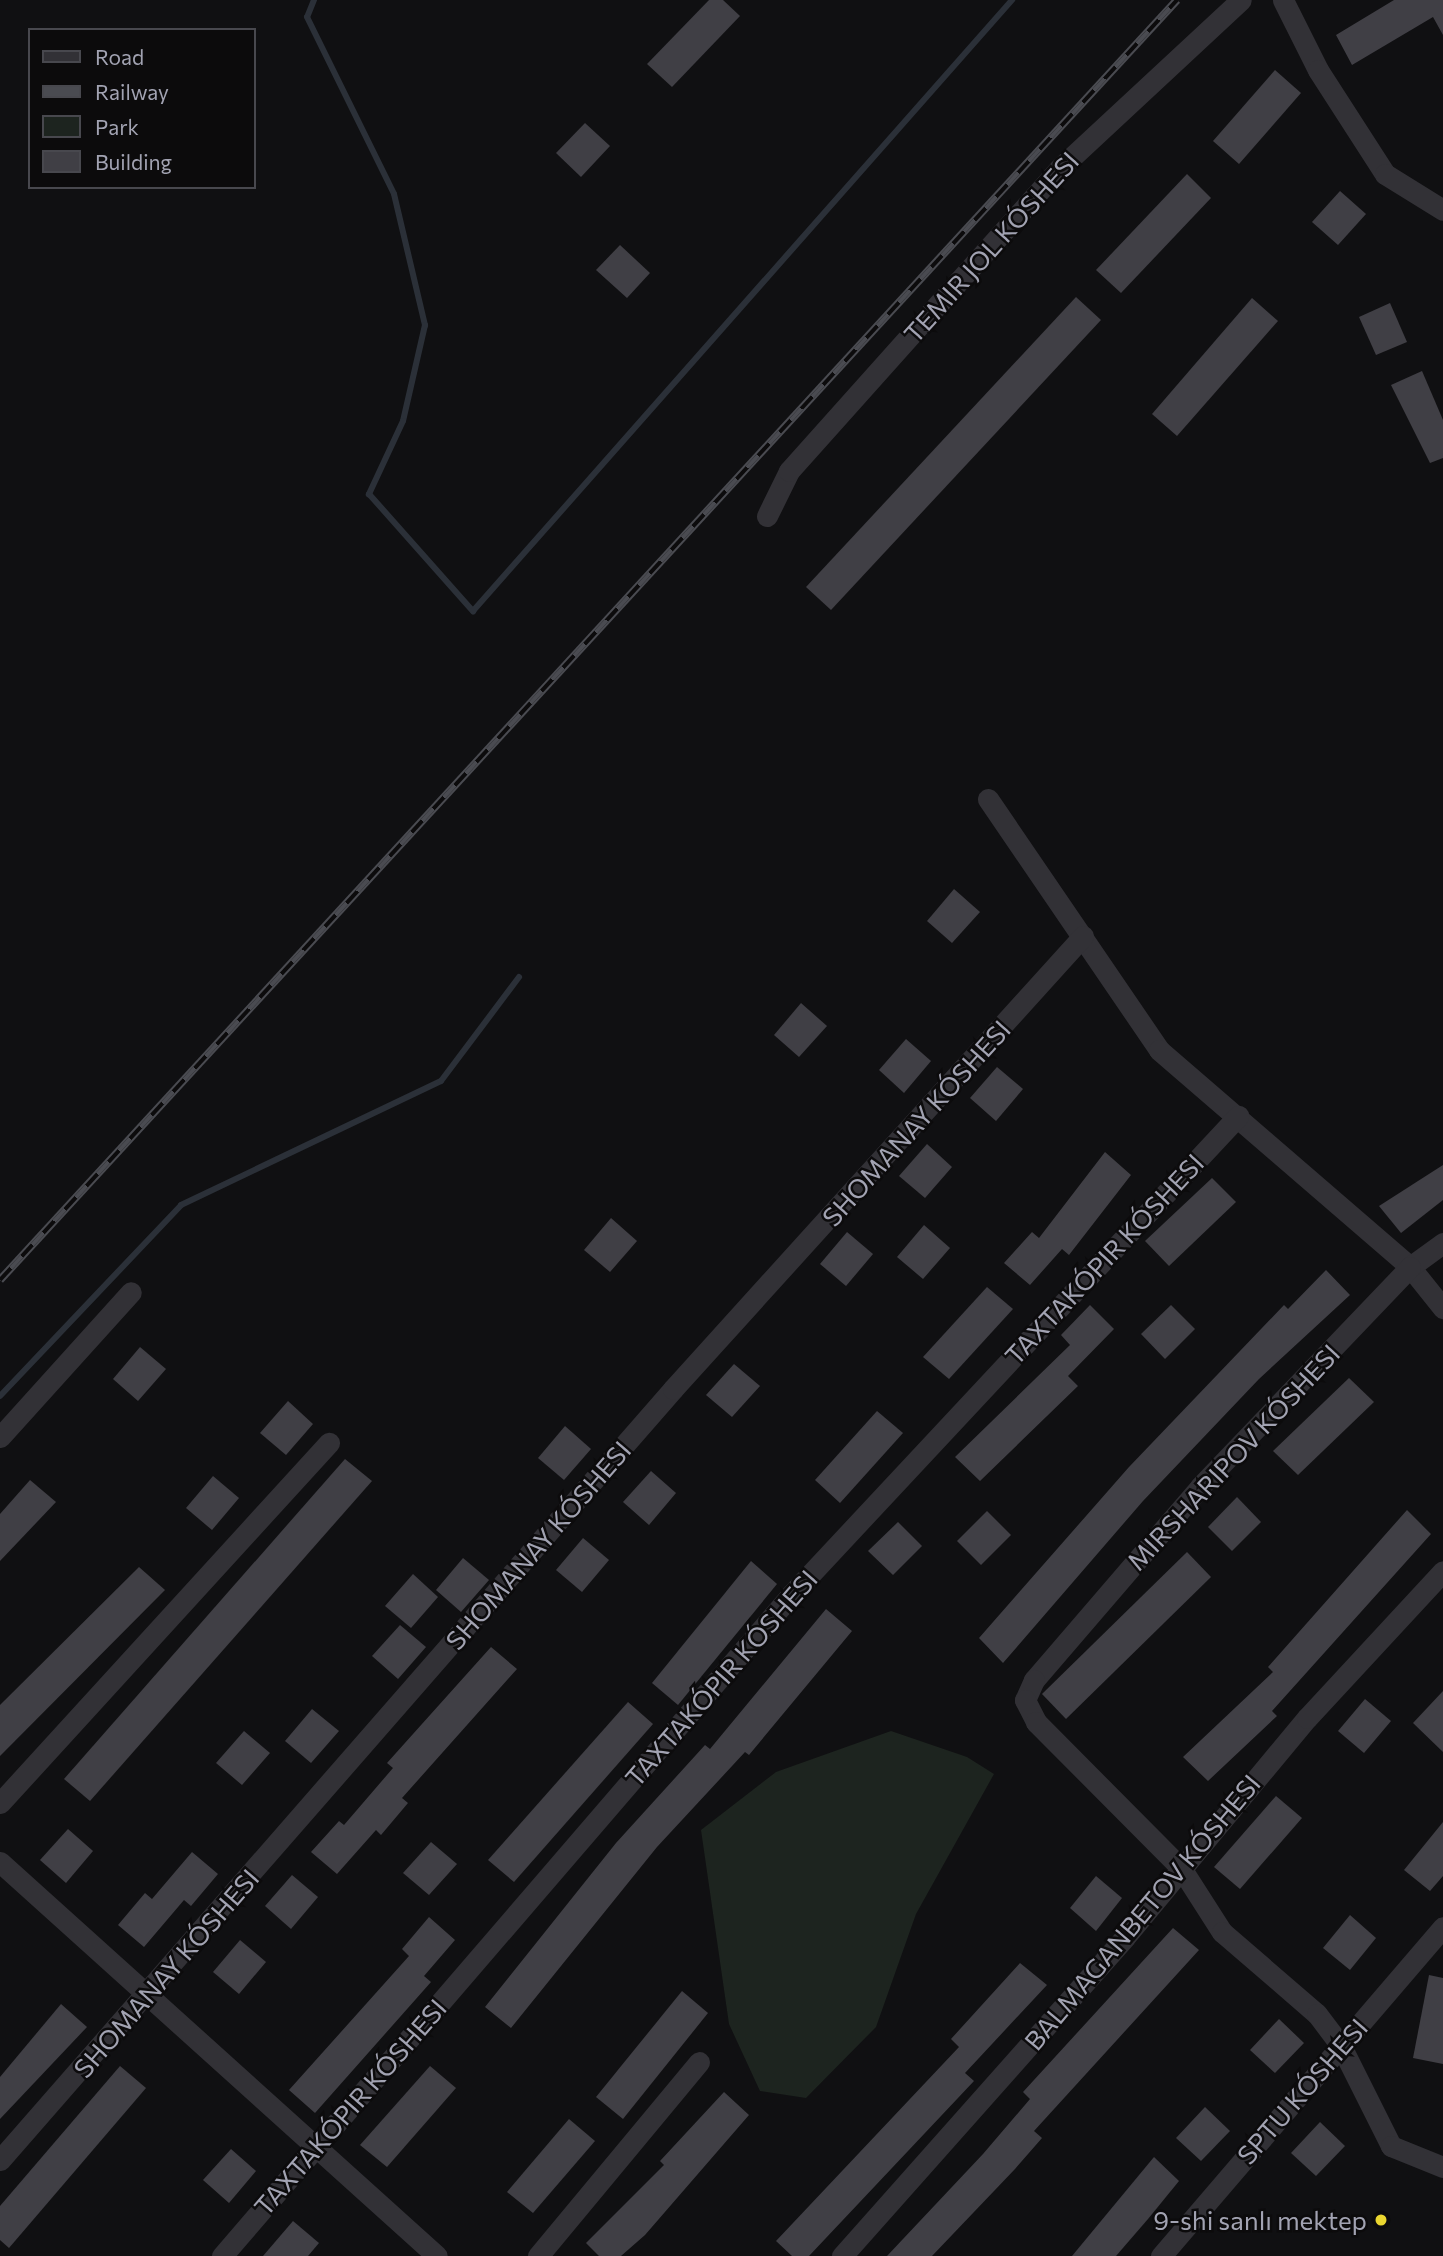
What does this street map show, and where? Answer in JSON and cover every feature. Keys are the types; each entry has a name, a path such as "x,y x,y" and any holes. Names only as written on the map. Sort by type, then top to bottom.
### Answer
{"street":[{"name":"TEMIR JOL KÓSHESI","path":"767,516 789,471 1059,169 1241,0"},
{"path":"1283,0 1318,70 1385,174 1443,210"},
{"path":"988,799 1159,1050 1410,1267 1443,1308"},
{"name":"SHOMANAY KÓSHESI","path":"0,2160 148,1996 673,1389 1083,936"},
{"name":"TAXTAKÓPIR KÓSHESI","path":"222,2256 789,1596 1238,1116"},
{"name":"MIRSHARIPOV KÓSHESI","path":"1181,1868 1036,1722 1026,1700 1034,1680 1200,1487 1410,1267 1443,1243"},
{"path":"0,1437 131,1292"},
{"path":"0,1803 329,1443"},
{"name":"BALMAGANBETOV KÓSHESI","path":"842,2256 1181,1868 1307,1718 1443,1571"},
{"path":"0,1862 437,2256"},
{"path":"1181,1868 1222,1932 1317,2014 1341,2046 1391,2146 1443,2167"},
{"name":"SPTU KÓSHESI","path":"1161,2256 1443,1927"},
{"path":"538,2256 699,2062"}],"green space":[{"path":"891,1731 967,1757 994,1774 916,1914 876,2027 806,2098 760,2091 729,2024 701,1830 776,1772"}],"building":[{"path":"709,0 723,0 740,16 672,87 647,64"},
{"path":"1394,0 1443,0 1443,35 1433,17 1352,65 1336,35"},
{"path":"1275,70 1301,93 1239,164 1213,141"},
{"path":"585,123 610,146 581,177 556,153"},
{"path":"1187,174 1211,198 1121,293 1096,270"},
{"path":"1340,191 1366,214 1338,245 1312,222"},
{"path":"620,245 650,273 627,298 596,270"},
{"path":"1076,297 1101,320 831,610 806,587"},
{"path":"1252,298 1278,321 1177,436 1152,414"},
{"path":"1390,303 1407,342 1376,355 1359,317"},
{"path":"1422,371 1443,420 1443,458 1430,463 1391,385"},
{"path":"954,889 980,912 952,943 927,921"},
{"path":"801,1003 827,1026 799,1057 774,1035"},
{"path":"906,1039 931,1061 904,1093 879,1070"},
{"path":"997,1067 1023,1089 996,1121 970,1098"},
{"path":"927,1144 952,1167 925,1198 899,1176"},
{"path":"1105,1152 1131,1175 1069,1255 1062,1249 1030,1285 1004,1263 1032,1232 1039,1238"},
{"path":"1443,1165 1443,1200 1401,1233 1379,1206"},
{"path":"1212,1178 1236,1202 1169,1266 1145,1241"},
{"path":"611,1218 637,1241 610,1272 584,1250"},
{"path":"924,1225 950,1248 923,1279 897,1257"},
{"path":"847,1232 873,1254 846,1286 820,1264"},
{"path":"1326,1270 1350,1295 1259,1379 1143,1501 1003,1663 979,1638 1129,1467 1284,1305 1288,1309"},
{"path":"987,1287 1013,1309 949,1379 923,1357"},
{"path":"1090,1305 1114,1329 1068,1376 1078,1386 980,1481 955,1457 1070,1345 1061,1335"},
{"path":"1171,1305 1195,1329 1165,1359 1141,1334"},
{"path":"140,1347 166,1369 138,1401 113,1379"},
{"path":"734,1364 760,1386 732,1417 706,1395"},
{"path":"1349,1378 1374,1402 1298,1475 1273,1451"},
{"path":"288,1401 313,1424 286,1455 260,1433"},
{"path":"877,1411 903,1433 840,1503 815,1480"},
{"path":"565,1426 591,1449 564,1480 538,1458"},
{"path":"345,1459 372,1481 90,1801 64,1779"},
{"path":"651,1471 676,1493 649,1525 623,1502"},
{"path":"213,1476 239,1498 212,1530 186,1508"},
{"path":"30,1480 56,1502 0,1561 0,1514"},
{"path":"1237,1497 1261,1522 1232,1551 1208,1527"},
{"path":"1407,1510 1431,1534 1272,1711 1277,1716 1208,1781 1183,1757 1273,1672 1268,1667"},
{"path":"987,1511 1011,1535 981,1565 957,1541"},
{"path":"898,1522 922,1546 893,1575 868,1551"},
{"path":"583,1538 609,1560 582,1592 556,1570"},
{"path":"1187,1552 1211,1577 1066,1719 1042,1694"},
{"path":"463,1558 489,1580 461,1612 436,1590"},
{"path":"751,1561 777,1584 678,1705 652,1683"},
{"path":"139,1567 165,1590 0,1756 0,1705"},
{"path":"413,1574 438,1597 411,1628 385,1606"},
{"path":"826,1609 852,1631 749,1755 745,1752 657,1847 511,2028 485,2007 616,1843 705,1745 710,1749"},
{"path":"400,1625 426,1647 398,1679 372,1656"},
{"path":"491,1647 517,1669 402,1798 408,1803 381,1835 376,1830 337,1874 311,1852 339,1821 344,1825 393,1768 387,1763"},
{"path":"1443,1691 1443,1752 1413,1723"},
{"path":"1365,1699 1391,1721 1364,1753 1338,1731"},
{"path":"628,1702 653,1724 514,1882 488,1860"},
{"path":"312,1709 339,1731 311,1763 285,1741"},
{"path":"244,1731 270,1753 242,1785 216,1763"},
{"path":"1276,1796 1302,1818 1240,1889 1214,1867"},
{"path":"1443,1822 1443,1876 1430,1891 1404,1870"},
{"path":"68,1829 93,1851 66,1883 40,1860"},
{"path":"431,1842 457,1864 429,1895 403,1873"},
{"path":"192,1852 218,1874 191,1906 184,1900 144,1947 118,1925 145,1893 152,1899"},
{"path":"292,1875 318,1897 291,1929 265,1906"},
{"path":"1096,1876 1122,1898 1096,1931 1070,1908"},
{"path":"1350,1915 1376,1938 1350,1970 1323,1948"},
{"path":"429,1917 455,1940 424,1976 431,1982 315,2113 289,2090 409,1956 402,1949"},
{"path":"1173,1928 1199,1950 1034,2131 1042,2138 1015,2169 932,2256 887,2256 983,2154 1030,2099 1023,2092"},
{"path":"240,1940 266,1962 239,1994 213,1972"},
{"path":"1020,1963 1047,1985 965,2073 974,2081 809,2256 792,2256 776,2241 959,2047 951,2039"},
{"path":"1429,1975 1443,1978 1443,2064 1413,2058"},
{"path":"682,1991 708,2013 623,2119 596,2097"},
{"path":"61,2004 87,2027 0,2119 0,2077"},
{"path":"1279,2019 1304,2043 1275,2073 1250,2050"},
{"path":"120,2066 146,2088 9,2248 0,2240 0,2206"},
{"path":"430,2066 456,2088 387,2167 360,2145"},
{"path":"724,2092 749,2115 645,2235 621,2256 599,2256 586,2243 664,2165 660,2161"},
{"path":"1205,2107 1230,2131 1201,2161 1176,2138"},
{"path":"569,2119 595,2141 533,2213 507,2192"},
{"path":"1320,2122 1345,2146 1316,2176 1291,2153"},
{"path":"231,2149 256,2171 229,2203 203,2180"},
{"path":"1154,2157 1179,2181 1148,2219 1116,2256 1072,2256"},
{"path":"293,2221 319,2243 308,2256 263,2256"}],"waterway":[{"path":"314,0 307,17 394,194 425,325 403,421 369,494 473,611 1012,0"},
{"path":"0,1396 181,1205 441,1081 519,977"}],"railway":[{"path":"0,1280 1177,0"}],"place":[{"name":"9-shi sanlı mektep","path":"1381,2220"}]}
